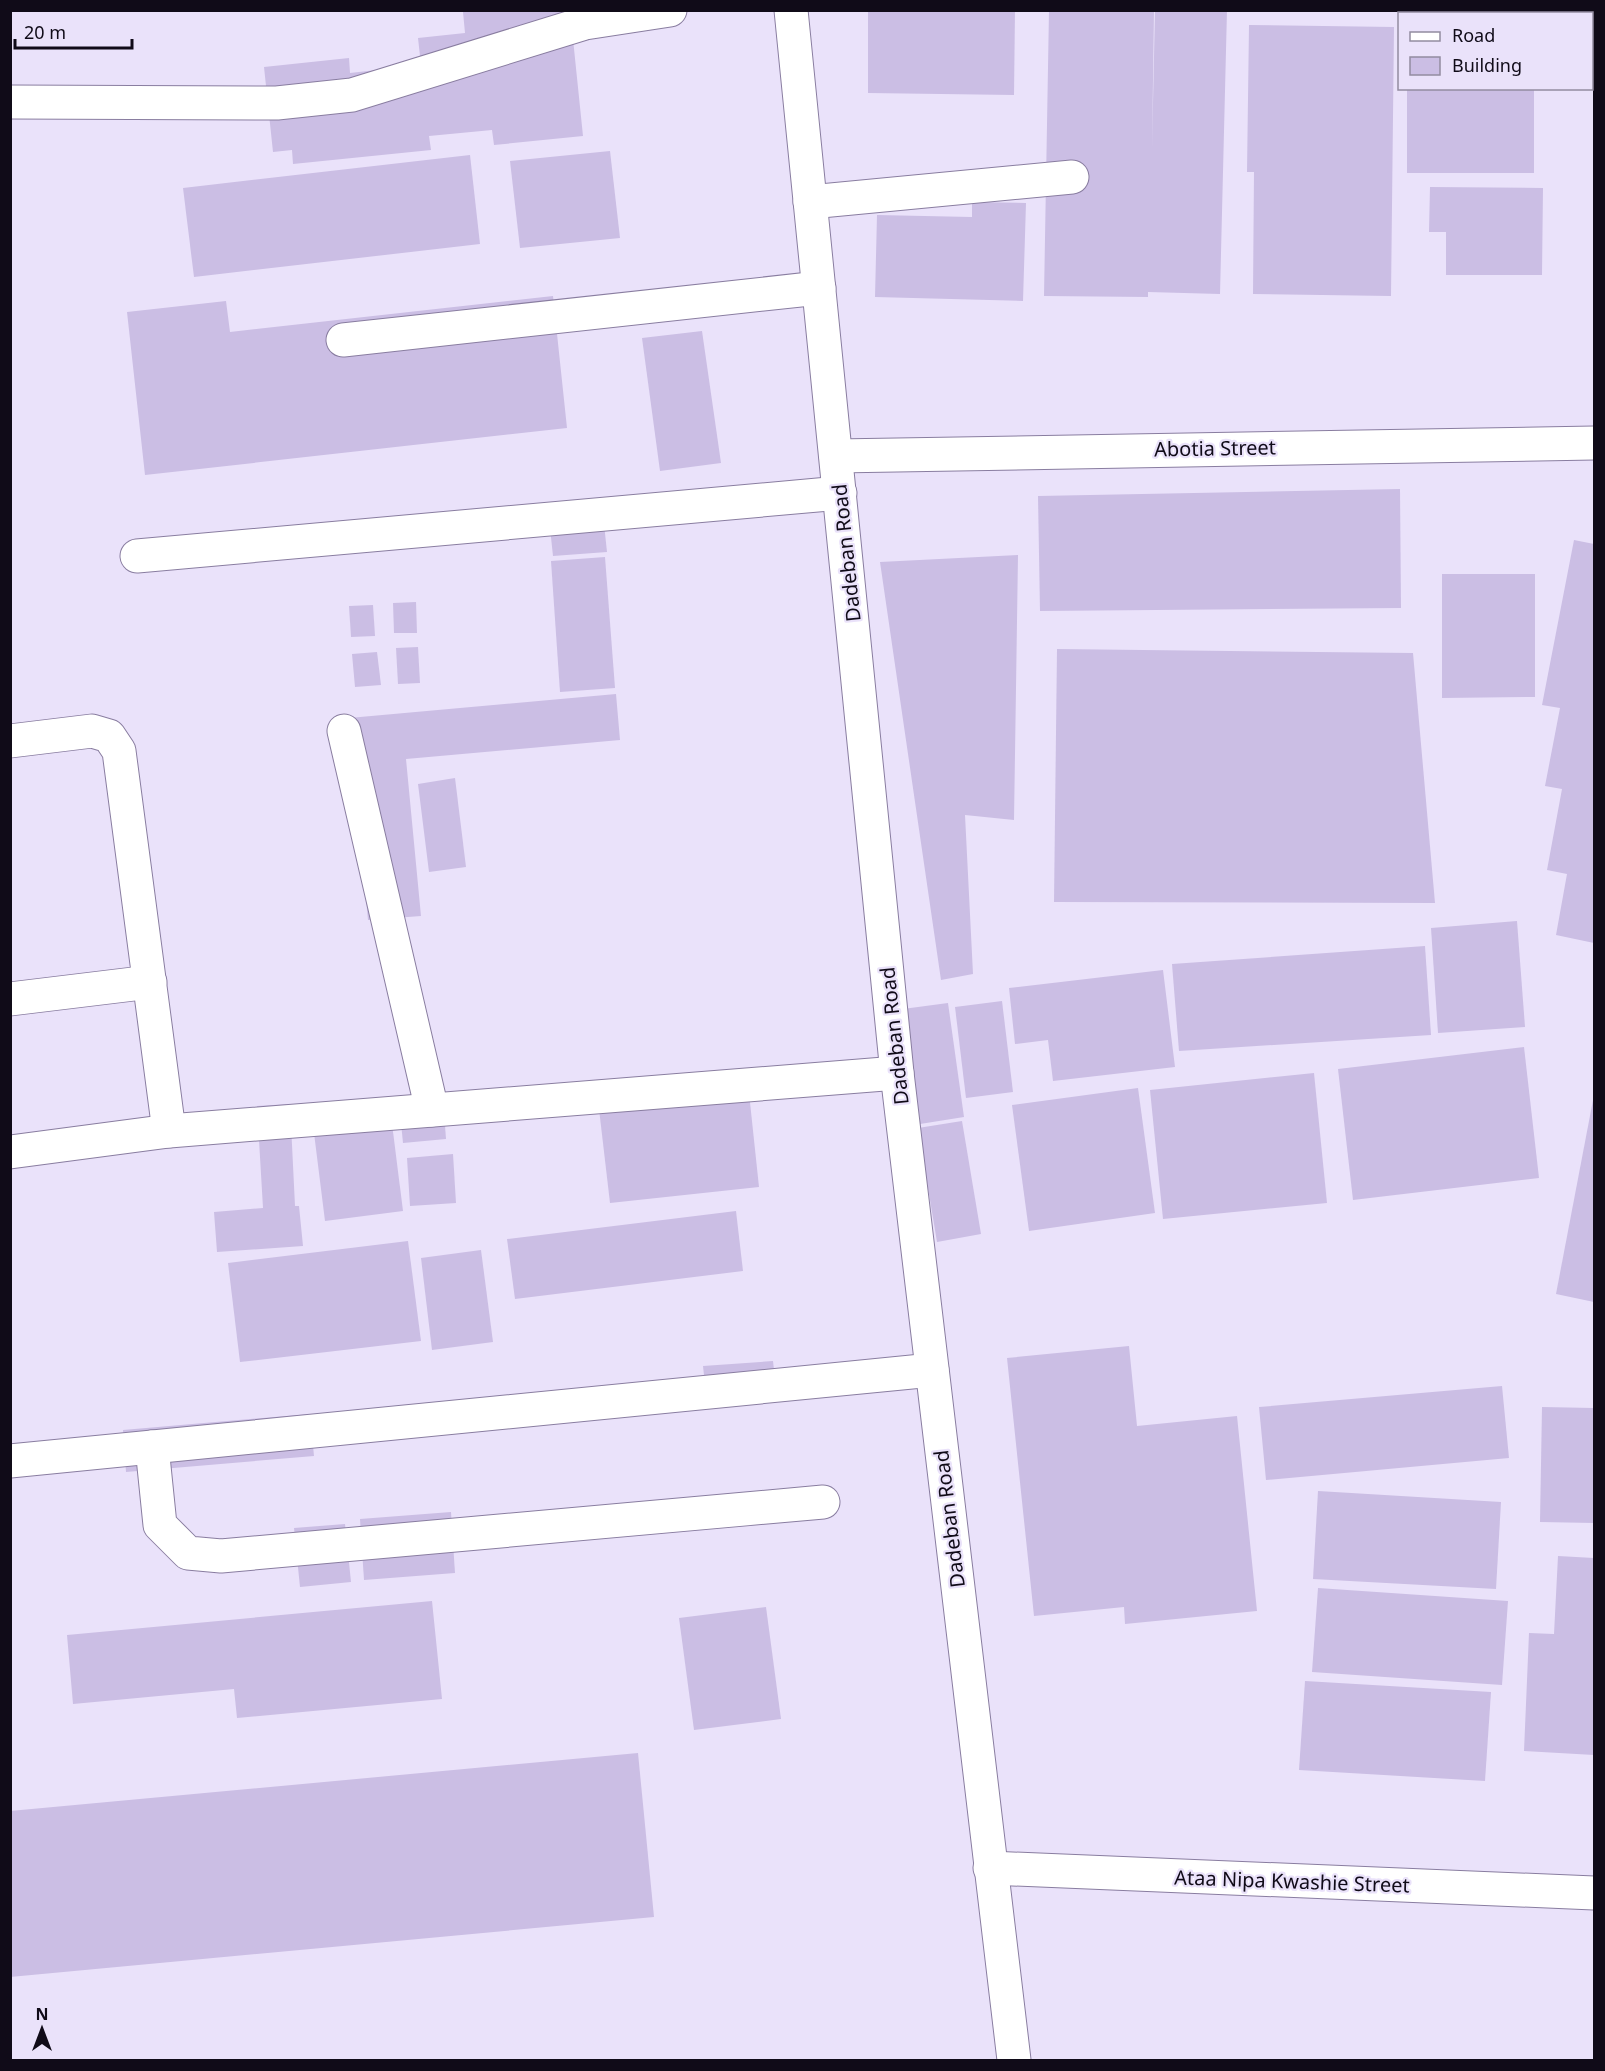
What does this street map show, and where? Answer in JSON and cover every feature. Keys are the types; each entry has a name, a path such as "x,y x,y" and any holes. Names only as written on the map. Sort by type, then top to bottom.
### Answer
{"street":[{"path":"10,102 277,103 318,100 352,95 585,23 670,10"},
{"name":"Dadeban Road","path":"791,10 897,1073 1014,2061"},
{"path":"810,202 1072,177"},
{"path":"343,340 819,288"},
{"name":"Abotia Street","path":"836,456 1594,443"},
{"path":"137,556 840,493"},
{"path":"10,741 92,731 109,736 116,744 122,761 169,1131"},
{"path":"344,731 432,1110"},
{"path":"10,999 150,982"},
{"path":"10,1152 169,1131 897,1073"},
{"path":"10,1461 932,1370"},
{"path":"152,1447 160,1525 188,1553 221,1556 824,1503"},
{"name":"Ataa Nipa Kwashie Street","path":"990,1868 1594,1893"}],"building":[{"path":"570,10 583,136 494,145 492,130 429,136 431,150 293,164 292,150 273,152 264,67 349,58 350,73 421,65 418,38 465,33 463,12"},
{"path":"868,10 1015,10 1014,95 868,93"},
{"path":"1049,10 1154,10 1152,149 1155,10 1227,10 1220,294 1148,292 1148,297 1044,296"},
{"path":"1249,25 1394,27 1391,296 1253,294 1254,172 1247,172"},
{"path":"1407,90 1534,90 1534,173 1407,173"},
{"path":"610,151 620,238 520,248 510,161"},
{"path":"470,155 480,244 194,277 183,188"},
{"path":"1430,187 1543,188 1542,275 1446,275 1446,232 1429,232"},
{"path":"972,202 1026,203 1023,301 875,297 877,215 972,217"},
{"path":"553,296 567,428 145,475 127,312 226,301 230,332"},
{"path":"702,331 721,463 660,471 642,338"},
{"path":"1400,489 1401,608 1040,611 1038,496"},
{"path":"604,524 607,552 553,556 550,528"},
{"path":"1574,540 1594,544 1594,943 1556,935 1567,874 1547,870 1562,789 1545,786 1560,708 1542,705"},
{"path":"1018,555 1014,820 965,815 973,974 941,980 880,562"},
{"path":"605,557 615,688 560,692 551,561"},
{"path":"1442,574 1535,574 1535,697 1442,698"},
{"path":"416,602 417,633 394,633 393,603"},
{"path":"373,605 375,636 351,637 349,606"},
{"path":"418,647 420,683 398,684 396,648"},
{"path":"1057,649 1413,653 1435,903 1054,902"},
{"path":"377,652 381,685 355,687 352,654"},
{"path":"616,694 620,740 406,759 421,916 368,920 349,718"},
{"path":"455,778 466,867 429,872 418,784"},
{"path":"1517,921 1525,1027 1438,1033 1431,928"},
{"path":"1425,946 1431,1035 1179,1051 1172,964"},
{"path":"1163,970 1175,1067 1053,1081 1048,1040 1015,1044 1009,988"},
{"path":"1002,1001 1013,1092 966,1098 955,1007"},
{"path":"948,1003 964,1117 920,1124 903,1009"},
{"path":"1524,1047 1539,1178 1353,1200 1338,1069"},
{"path":"1314,1073 1327,1203 1163,1219 1150,1090"},
{"path":"1138,1088 1155,1213 1029,1231 1012,1105"},
{"path":"749,1093 759,1187 610,1203 599,1109"},
{"path":"443,1099 446,1139 403,1143 399,1103"},
{"path":"1594,1100 1594,1302 1556,1294"},
{"path":"290,1104 295,1206 299,1206 303,1246 217,1252 214,1212 263,1208 257,1106"},
{"path":"390,1108 403,1211 325,1221 312,1117"},
{"path":"962,1121 981,1234 937,1242 918,1128"},
{"path":"453,1154 456,1203 410,1206 407,1158"},
{"path":"736,1211 743,1271 515,1299 507,1239"},
{"path":"408,1241 421,1341 240,1362 228,1263"},
{"path":"481,1250 493,1342 432,1350 421,1258"},
{"path":"1129,1346 1137,1426 1237,1416 1257,1611 1125,1624 1124,1607 1034,1616 1007,1358"},
{"path":"773,1361 777,1396 707,1403 703,1366"},
{"path":"1502,1386 1509,1458 1266,1480 1259,1407"},
{"path":"1542,1407 1594,1408 1594,1523 1540,1522"},
{"path":"310,1414 314,1456 126,1472 123,1430"},
{"path":"1318,1491 1501,1502 1496,1589 1313,1579"},
{"path":"451,1512 455,1573 364,1580 360,1519"},
{"path":"345,1524 351,1582 300,1587 294,1528"},
{"path":"1558,1556 1594,1558 1594,1755 1524,1751 1529,1633 1554,1634"},
{"path":"1318,1588 1508,1601 1502,1685 1312,1672"},
{"path":"432,1601 442,1699 237,1718 234,1689 73,1704 67,1635"},
{"path":"766,1607 781,1719 694,1730 679,1618"},
{"path":"1305,1681 1491,1692 1485,1781 1299,1770"},
{"path":"638,1753 654,1917 10,1977 10,1811"}]}
